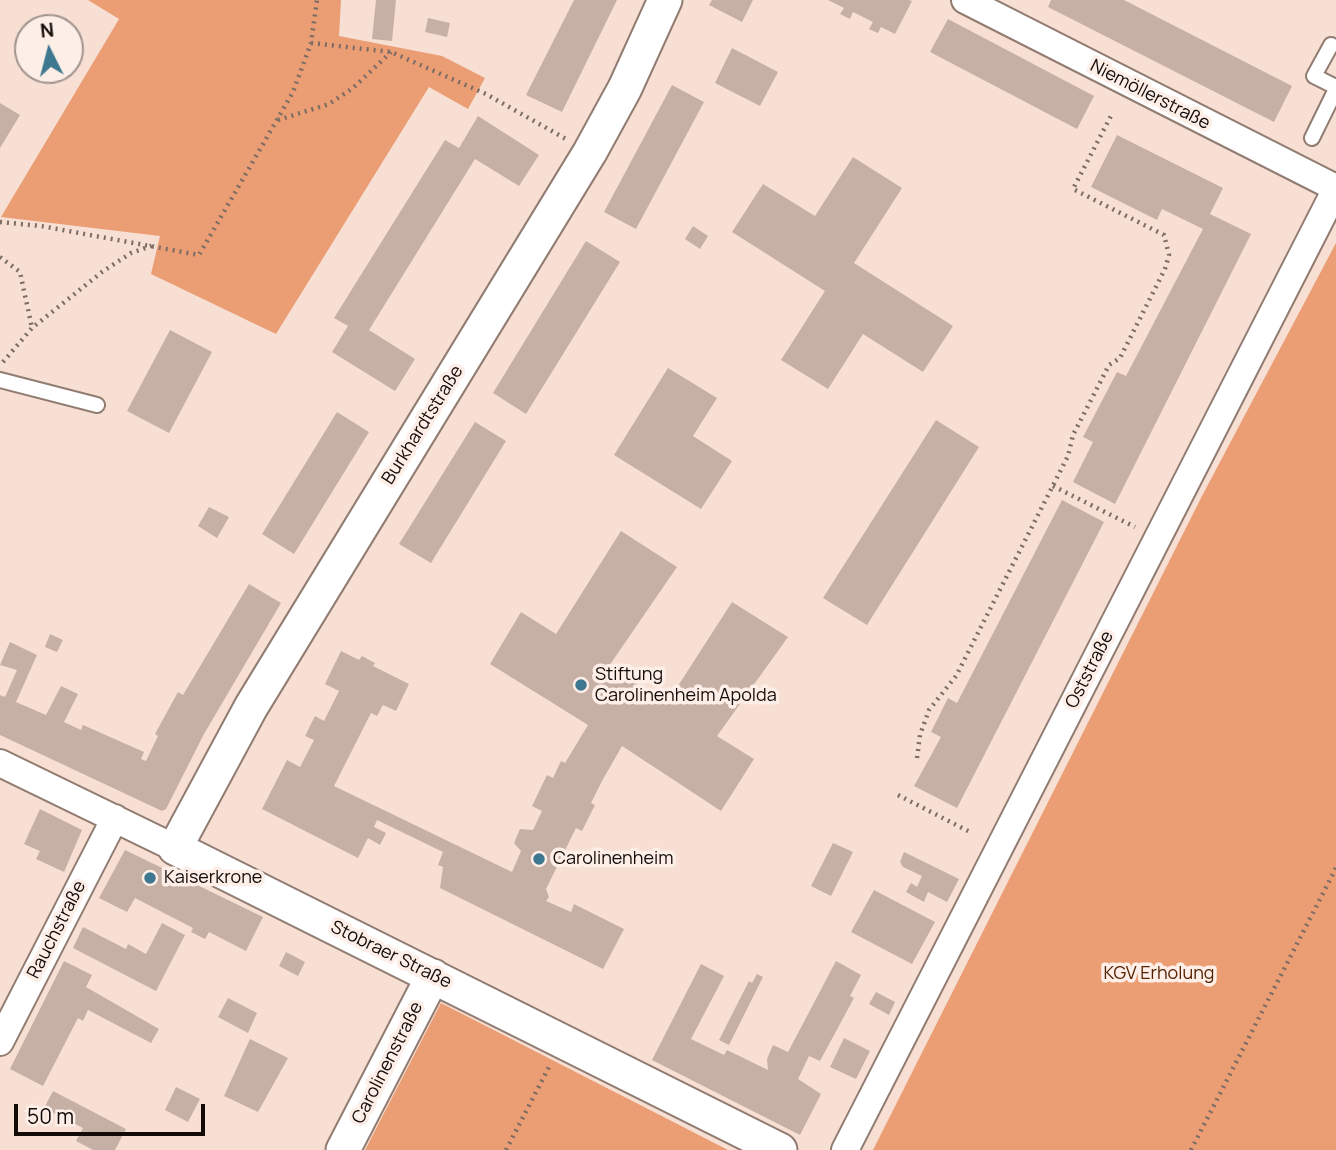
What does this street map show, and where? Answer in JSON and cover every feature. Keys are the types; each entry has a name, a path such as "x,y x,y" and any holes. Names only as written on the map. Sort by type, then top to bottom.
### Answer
{"street":[{"name":"Burkhardtstraße","path":"175,848 251,707 590,152 625,88 665,0"},
{"name":"Niemöllerstraße","path":"965,0 1336,189"},
{"name":"Oststraße","path":"845,1150 1336,189"},
{"name":"Stobraer Straße","path":"0,763 780,1150"},
{"name":"Rauchstraße","path":"0,1042 115,818"},
{"name":"Carolinenstraße","path":"343,1150 433,976"}],"lane":[{"path":"1312,138 1336,88 1314,76 1331,45"},
{"path":"0,380 97,405"}],"path":[{"path":"0,222 155,244 199,255 293,92 311,43 317,0"},
{"path":"311,43 391,51 486,94 590,152"},
{"path":"277,120 309,113 329,104 353,88 391,51"},
{"path":"917,758 920,735 929,710 956,676 1069,456 1073,435 1109,365 1120,358 1169,255 1164,235 1073,188 1113,112"},
{"path":"0,366 32,328 102,272 131,253 155,244"},
{"path":"0,257 20,272 32,328"},
{"path":"1053,486 1158,538"},
{"path":"898,795 972,833"},
{"path":"1191,1150 1336,868"},
{"path":"506,1150 562,1041"}],"green space":[{"path":"88,0 341,0 339,36 442,56 485,78 468,109 429,87 276,334 151,274 160,236 1,217 80,84 84,84 84,78 119,19"},
{"name":"KGV Erholung","path":"1336,243 1336,1150 873,1150 1202,496"},
{"path":"441,1003 728,1150 365,1150"}],"building":[{"path":"376,0 396,0 392,41 372,39"},
{"path":"574,0 617,0 562,112 526,95"},
{"path":"712,0 753,0 742,22 709,5"},
{"path":"828,0 912,1 895,34 881,27 878,33 869,29 873,22 853,12 850,19 840,14 844,8"},
{"path":"1051,0 1124,0 1292,86 1274,122 1048,7"},
{"path":"428,18 450,23 447,37 425,32"},
{"path":"948,19 1094,96 1077,129 930,52"},
{"path":"732,48 778,72 760,106 715,83"},
{"path":"672,85 704,102 636,229 604,212"},
{"path":"0,103 20,115 0,148"},
{"path":"478,116 539,155 519,186 475,159 369,330 415,359 395,391 332,352 348,326 334,318 445,140 459,148"},
{"path":"1117,135 1223,188 1210,214 1251,234 1115,504 1073,482 1093,442 1083,437 1117,372 1126,376 1203,229 1162,209 1157,220 1091,187"},
{"path":"853,157 902,188 854,263 953,326 923,372 863,334 828,389 781,360 825,291 732,232 763,184 815,216"},
{"path":"693,226 708,236 700,249 685,239"},
{"path":"586,241 620,262 526,414 493,393"},
{"path":"170,330 212,352 169,433 127,411"},
{"path":"668,368 717,398 693,436 732,461 701,509 614,455"},
{"path":"337,412 369,432 294,554 262,534"},
{"path":"936,420 979,447 867,625 823,598"},
{"path":"475,422 506,441 431,563 399,544"},
{"path":"1062,500 1104,522 957,808 914,786 941,737 931,732 948,698 957,703"},
{"path":"209,507 229,517 217,538 198,526"},
{"path":"621,531 677,567 609,666 667,703 732,602 788,637 717,736 754,759 721,811 622,746 602,781 591,803 595,805 582,831 576,828 546,889 549,897 546,901 571,912 574,904 624,929 603,969 440,888 443,867 438,865 443,852 377,820 374,827 386,833 380,845 368,838 358,858 262,809 287,760 300,767 314,740 305,736 315,716 324,721 339,691 325,684 341,651 359,660 362,656 375,663 373,666 409,684 396,711 383,705 377,716 371,713 334,786 512,872 521,851 514,843 520,829 533,830 542,811 532,806 547,775 553,778 561,761 565,763 588,725 490,664 521,612 556,634"},
{"path":"249,584 281,603 204,734 166,809 162,811 0,735 0,695 5,697 17,670 0,665 10,642 37,655 16,702 46,715 61,686 78,694 64,722 81,730 83,725 144,752 141,759 146,761 158,736 155,734 178,692 183,695"},
{"path":"50,634 63,640 57,652 45,647"},
{"path":"40,809 82,830 64,872 36,859 40,851 24,844"},
{"path":"833,843 853,852 831,896 811,886"},
{"path":"125,850 263,917 246,951 209,932 205,939 191,932 193,928 135,898 127,912 99,898"},
{"path":"904,852 959,879 947,902 928,892 924,902 906,892 911,883 917,887 922,876 903,867 900,862"},
{"path":"874,890 935,922 912,964 851,932"},
{"path":"162,923 185,935 156,991 73,948 83,927 126,949 128,944 146,954"},
{"path":"286,952 305,962 298,976 279,966"},
{"path":"64,961 92,975 86,987 159,1029 151,1043 88,1010 83,1021 78,1018 43,1086 10,1069"},
{"path":"836,961 861,975 850,996 854,998 820,1061 809,1056 798,1079 821,1094 800,1135 652,1060 701,964 724,976 691,1039 724,1055 727,1050 768,1070 767,1059 773,1045 788,1052"},
{"path":"757,974 763,977 729,1045 719,1040 749,981 752,983"},
{"path":"876,992 895,1002 889,1015 869,1004"},
{"path":"228,998 257,1013 248,1033 218,1017"},
{"path":"844,1038 870,1051 856,1079 830,1067"},
{"path":"250,1039 288,1058 258,1112 224,1096"},
{"path":"176,1087 200,1099 188,1122 165,1110"},
{"path":"53,1091 126,1129 115,1150 93,1150 76,1141 83,1128 44,1108"}],"place":[{"name":"Stiftung Carolinenheim Apolda","path":"581,685"},
{"name":"Carolinenheim","path":"539,859"},
{"name":"Kaiserkrone","path":"150,878"}]}
